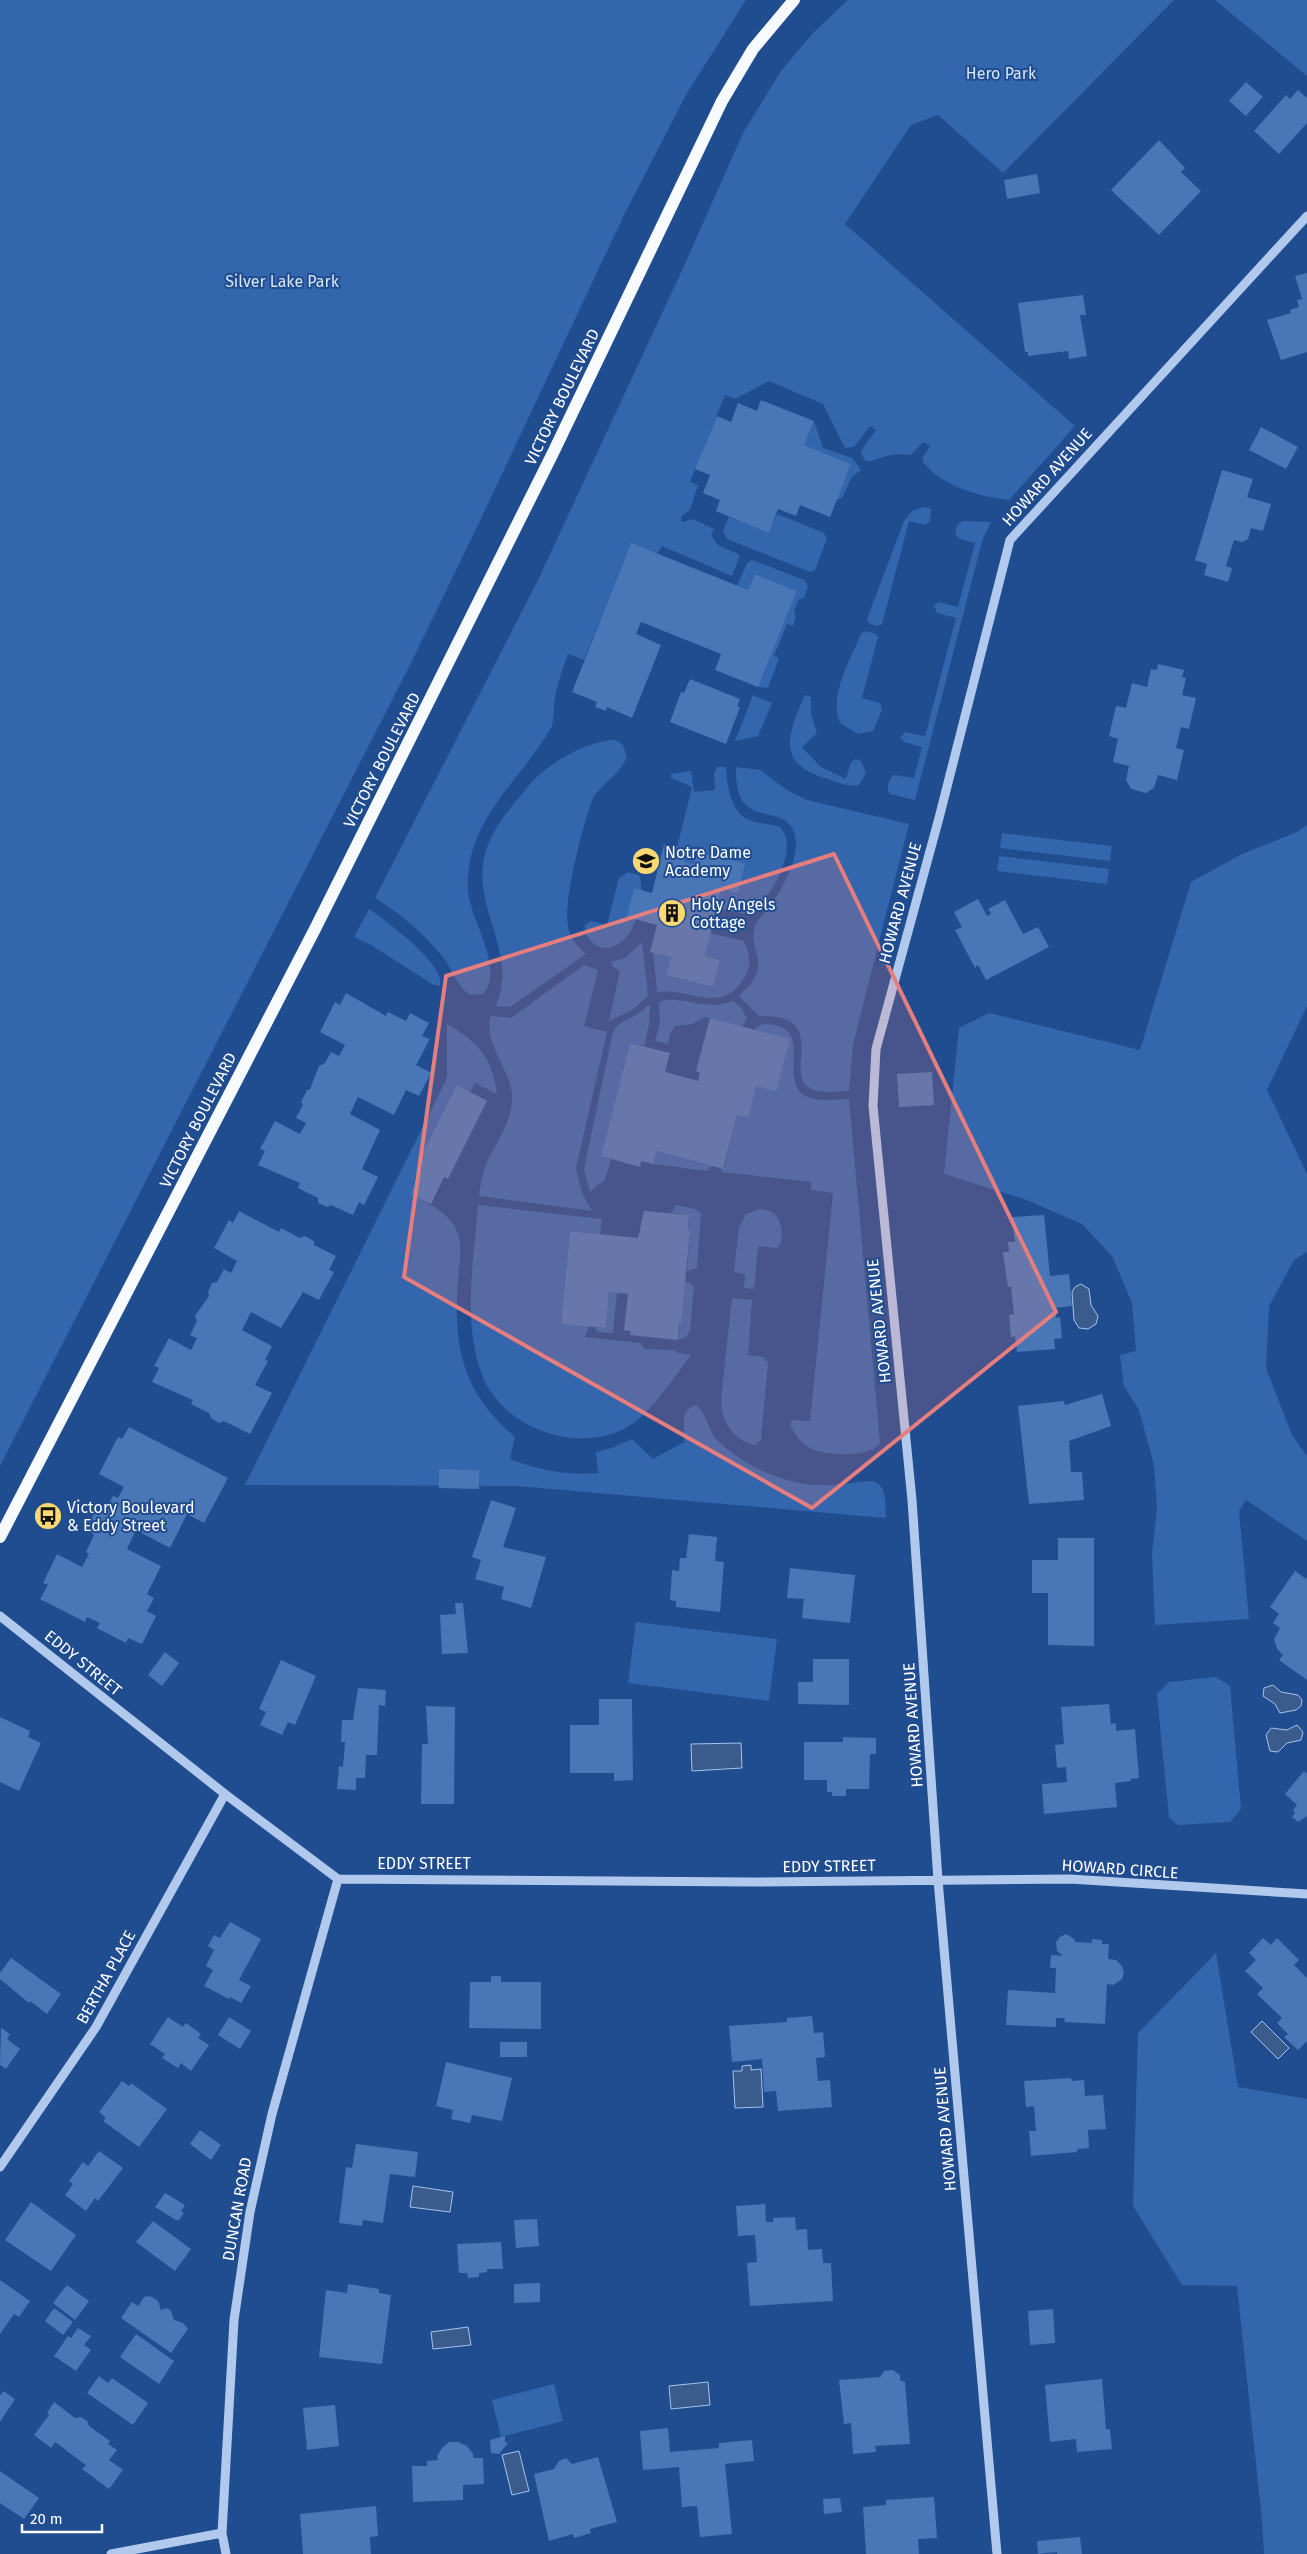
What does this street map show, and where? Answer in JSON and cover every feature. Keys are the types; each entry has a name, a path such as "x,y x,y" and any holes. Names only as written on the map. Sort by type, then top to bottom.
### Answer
{"main road":[{"name":"VICTORY BOULEVARD","path":"0,1537 338,885 552,455 722,101 753,49 794,0"}],"street":[{"name":"HOWARD AVENUE","path":"997,2554 938,1880 912,1500 873,1106 876,1049 939,818 1010,540 1307,216"},
{"name":"EDDY STREET","path":"0,1616 224,1794 338,1879 752,1882 938,1880"},
{"name":"BERTHA PLACE","path":"0,2167 96,2027 224,1794"},
{"name":"DUNCAN ROAD","path":"226,2554 222,2533 234,2320 250,2212 272,2114 338,1879"},
{"name":"HOWARD CIRCLE","path":"938,1880 1070,1879 1182,1888 1304,1892"},
{"path":"110,2554 222,2533"}],"highlighted area":[{"path":"834,854 1056,1312 812,1508 404,1277 446,976"}],"green space":[{"name":"Silver Lake Park","path":"0,0 746,0 687,93 625,213 410,665 0,1466"},
{"name":"Hero Park","path":"848,0 1174,0 1003,173 938,115 911,125 845,224 1075,426 1009,500 973,493 941,478 923,462 923,457 930,446 923,442 911,455 892,455 867,461 862,456 861,451 876,430 870,426 854,447 845,448 823,404 769,381 735,399 725,395 690,482 698,485 690,510 681,517 682,522 693,519 714,529 711,535 718,545 740,555 732,576 662,546 657,554 631,544 584,660 568,654 557,687 551,728 491,811 481,828 474,847 468,872 468,891 474,915 487,951 490,975 488,985 483,994 470,995 458,982 443,957 428,940 403,917 375,898 538,580 684,266 743,133 781,71 813,33"},
{"path":"1215,0 1307,0 1307,76"},
{"path":"814,421 823,448 852,458 861,470 852,477 842,498 836,500 851,464 804,445"},
{"path":"923,507 931,509 930,521 925,525 909,521 882,624 876,626 869,623 867,619 904,521 912,511"},
{"path":"777,514 824,533 827,539 815,570 810,572 727,539 723,531 729,517 769,532"},
{"path":"963,521 991,522 983,538 915,800 890,794 888,784 894,775 914,778 922,747 904,742 900,738 905,732 925,736 956,618 937,613 934,606 938,602 958,607 975,543 960,539 955,534 957,525"},
{"path":"752,560 804,580 808,586 804,598 798,600 794,611 796,616 793,626 787,624 774,656 779,658 768,688 758,687 797,591 755,574 748,590 737,586 747,563"},
{"path":"865,631 876,634 878,637 862,698 880,703 882,710 873,731 858,734 840,723 837,701 842,678 861,634"},
{"path":"753,695 772,703 758,736 735,741"},
{"path":"805,695 811,697 811,714 817,733 802,747 821,767 846,779 851,762 856,759 861,761 866,773 859,785 850,786 842,784 809,772 798,764 792,755 790,745 791,734 794,721"},
{"path":"616,740 623,745 627,757 620,769 593,798 579,843 568,898 567,914 570,934 574,942 586,954 510,1007 496,1006 502,984 502,963 486,904 483,883 483,862 490,840 508,811 537,776 569,754 593,744"},
{"path":"717,767 726,767 731,797 738,811 743,816 749,820 780,827 786,836 787,848 780,873 766,898 751,915 716,908 721,888 745,863 698,852 694,864 684,862 687,849 677,847 692,787 671,778 671,774 691,771 694,792 715,790 714,774"},
{"path":"736,767 760,770 787,790 807,800 909,824 853,1044 849,1091 825,1092 811,1089 803,1081 801,1071 802,1046 800,1034 794,1024 781,1018 759,1016 739,996 750,985 756,975 758,958 754,934 756,924 775,899 790,871 796,841 794,832 788,823 780,818 750,809 743,801 737,788"},
{"path":"1307,825 1307,1006 1267,1090 1307,1174 1307,1252 1294,1260 1269,1306 1266,1368 1292,1435 1307,1456 1307,1541 1246,1500 1239,1511 1249,1619 1155,1625 1152,1554 1157,1509 1154,1465 1139,1410 1124,1386 1120,1355 1136,1351 1132,1303 1112,1256 1082,1224 1027,1200 944,1174 959,1028 989,1013 1140,1050 1191,882 1242,854 1297,832"},
{"path":"1002,833 1112,846 1110,861 1000,848"},
{"path":"999,856 1109,869 1107,884 997,871"},
{"path":"628,872 639,875 641,884 641,895 636,919 624,940 616,946 602,948 592,942 585,930 585,925 591,921 607,925 619,878"},
{"path":"369,909 425,955 440,977 440,986 432,984 371,945 354,937"},
{"path":"710,933 744,941 749,955 749,964 747,973 735,989 725,996 715,998 657,992 653,952 671,957 666,975 713,987 720,960 705,956"},
{"path":"642,942 648,996 632,1010 609,1021 620,971 613,967 611,962 625,958"},
{"path":"584,965 598,970 584,1026 607,1032 576,1168 582,1193 592,1211 479,1196 486,1166 508,1120 512,1104 510,1085 491,1038 489,1029 491,1016 511,1018"},
{"path":"664,1000 706,1005 723,1004 733,1001 741,1008 747,1018 742,1027 705,1017 692,1024 675,1026 670,1034 668,1044 655,1041 660,1024 659,1003"},
{"path":"647,1006 650,1006 649,1025 644,1046 630,1043 601,1156 611,1159 604,1182 597,1185 590,1192 584,1169 613,1032 619,1024 639,1013"},
{"path":"447,1024 467,1037 482,1052 495,1081 497,1094 475,1083 470,1092 457,1085 417,1164 423,1167 410,1194 446,1216 458,1233 460,1253 457,1326 460,1347 472,1385 483,1403 515,1437 510,1459 554,1471 576,1474 598,1473 596,1452 612,1448 632,1439 653,1459 684,1442 684,1417 688,1409 696,1405 702,1411 718,1441 750,1465 763,1471 789,1481 815,1485 873,1481 878,1483 885,1496 886,1518 517,1486 245,1485 447,1078"},
{"path":"764,1024 781,1027 790,1034 793,1045 795,1083 801,1093 818,1100 849,1099 880,1443 868,1451 836,1454 816,1451 806,1446 790,1425 792,1420 810,1421 833,1193 811,1190 811,1182 722,1172 721,1168 724,1168 737,1115 748,1118 756,1027"},
{"path":"657,1151 712,1166 707,1171 653,1164"},
{"path":"478,1205 602,1219 600,1234 570,1231 561,1323 589,1326 585,1337 640,1343 645,1349 674,1350 677,1353 691,1355 655,1402 632,1424 612,1434 591,1438 569,1438 546,1432 526,1423 507,1410 492,1394 482,1375 472,1333 471,1290"},
{"path":"676,1205 695,1209 701,1213 697,1268 687,1271 690,1231 688,1231 689,1215 671,1213"},
{"path":"760,1209 767,1210 779,1220 782,1231 781,1244 777,1248 758,1246 754,1289 744,1288 745,1274 734,1272 739,1227 746,1214"},
{"path":"685,1281 694,1286 690,1331 685,1338 678,1340"},
{"path":"609,1292 617,1293 613,1333 597,1332 595,1327 606,1328"},
{"path":"732,1298 752,1300 748,1355 763,1357 768,1362 761,1440 755,1445 740,1439 730,1428 723,1415 721,1399"},
{"path":"636,1622 777,1639 769,1701 628,1683"},
{"path":"1216,1677 1230,1686 1241,1809 1230,1822 1178,1825 1169,1818 1157,1694 1169,1682"},
{"path":"1216,1953 1238,2087 1307,2099 1307,2554 1264,2554 1237,2286 1182,2285 1133,2206 1138,2033"},
{"path":"554,2384 563,2421 501,2437 492,2400"}],"shaded area":[{"path":"1081,1284 1089,1289 1091,1305 1098,1316 1096,1324 1088,1329 1079,1328 1074,1320 1072,1292 1075,1287"},
{"path":"1273,1685 1281,1692 1298,1695 1302,1700 1301,1706 1296,1710 1280,1713 1275,1704 1263,1696 1264,1688"},
{"path":"1297,1725 1303,1732 1301,1740 1287,1743 1278,1752 1270,1751 1266,1735 1271,1728 1287,1730"},
{"path":"741,1743 742,1768 692,1771 691,1744"},
{"path":"1262,2021 1289,2048 1278,2059 1251,2032"},
{"path":"751,2065 751,2070 761,2069 763,2107 735,2108 733,2071 742,2071 742,2066"},
{"path":"413,2186 453,2192 450,2212 410,2207"},
{"path":"468,2327 471,2345 433,2349 431,2332"},
{"path":"708,2382 710,2405 671,2409 669,2386"},
{"path":"519,2451 529,2491 512,2495 502,2455"}],"building":[{"path":"1246,82 1263,97 1246,116 1229,101"},
{"path":"1298,90 1307,98 1307,123 1279,154 1254,131 1286,95 1290,99"},
{"path":"1159,140 1185,168 1181,172 1201,191 1159,235 1111,190"},
{"path":"1037,174 1040,193 1007,199 1004,180"},
{"path":"1307,273 1307,352 1281,360 1267,320 1291,313 1290,310 1299,307 1297,300 1302,299 1295,276"},
{"path":"1083,295 1086,315 1080,315 1087,356 1069,359 1068,351 1028,356 1028,352 1025,352 1018,303"},
{"path":"761,400 814,421 804,445 851,464 830,517 800,505 796,516 778,509 769,533 716,511 720,500 703,493 710,475 695,469 717,416 731,422 738,403 757,411"},
{"path":"1261,427 1298,447 1286,469 1249,450"},
{"path":"1222,470 1253,479 1247,497 1271,504 1263,531 1251,528 1248,539 1242,542 1234,540 1226,566 1232,568 1228,582 1204,575 1207,564 1195,560"},
{"path":"631,543 748,590 755,574 797,591 758,687 715,670 721,654 641,622 636,634 661,645 632,718 607,707 606,711 595,707 597,702 572,692"},
{"path":"1158,664 1184,670 1182,677 1186,678 1182,695 1196,698 1189,729 1181,727 1176,748 1184,750 1177,780 1158,775 1154,788 1146,793 1131,789 1126,780 1129,766 1113,762 1118,739 1109,736 1116,706 1126,708 1132,683 1147,687 1151,669 1157,670"},
{"path":"690,679 740,699 737,707 740,707 726,744 670,722 681,692 684,693"},
{"name":"Holy Angels Cottage","path":"664,844 687,849 684,862 694,864 697,852 745,863 738,893 721,888 705,956 720,960 713,987 666,975 671,957 650,952 657,925 627,917 634,888 652,893"},
{"path":"978,899 987,916 991,914 988,909 1005,900 1023,934 1038,927 1049,947 986,980 978,965 975,968 955,930 962,927 954,912"},
{"path":"346,993 386,1016 388,1012 406,1021 410,1013 429,1023 422,1036 430,1039 416,1065 431,1073 419,1096 406,1090 394,1115 358,1097 350,1114 380,1130 362,1169 378,1177 364,1205 359,1202 353,1215 331,1205 327,1207 318,1203 318,1198 298,1188 300,1183 258,1165 265,1151 260,1149 275,1121 300,1134 306,1123 296,1118 303,1105 301,1102 307,1090 310,1089 319,1066 325,1063 331,1052 339,1056 345,1045 320,1032 335,1002 340,1005"},
{"path":"710,1018 790,1039 776,1091 756,1086 748,1118 737,1115 723,1169 657,1151 653,1164 641,1161 640,1167 601,1156 630,1043 670,1053 665,1072 698,1081 700,1073 696,1071"},
{"path":"932,1072 934,1105 899,1107 897,1074"},
{"path":"457,1085 487,1101 448,1179 444,1177 431,1204 410,1194 423,1167 417,1164"},
{"path":"239,1211 279,1232 281,1228 300,1238 305,1236 314,1241 314,1245 336,1256 329,1270 334,1272 319,1300 303,1292 281,1328 251,1312 242,1330 272,1346 265,1360 268,1361 255,1385 272,1393 250,1434 224,1421 219,1423 211,1418 209,1413 191,1404 193,1400 152,1382 159,1368 154,1366 169,1338 191,1350 197,1338 190,1335 197,1321 195,1316 209,1296 208,1292 212,1283 217,1282 224,1269 231,1273 237,1261 214,1248 229,1220 233,1223"},
{"path":"644,1211 689,1215 688,1231 690,1231 678,1340 630,1335 631,1331 624,1330 628,1294 609,1292 606,1328 561,1324 570,1231 638,1238"},
{"path":"1044,1215 1050,1276 1069,1274 1072,1306 1055,1308 1056,1318 1060,1317 1062,1338 1054,1339 1055,1349 1017,1352 1015,1336 1011,1337 1009,1315 1014,1314 1011,1286 1008,1287 1003,1252 1009,1252 1008,1242 1015,1242 1012,1217"},
{"path":"1102,1394 1111,1426 1069,1441 1071,1472 1082,1472 1084,1500 1029,1504 1018,1406 1064,1401 1065,1405"},
{"path":"129,1427 228,1478 204,1523 187,1514 170,1548 136,1530 127,1549 161,1566 147,1594 154,1598 147,1611 156,1616 142,1644 128,1638 126,1643 97,1628 100,1623 87,1617 85,1622 40,1599 48,1585 43,1583 57,1554 82,1567 89,1554 86,1552 94,1535 86,1529 97,1508 106,1510 113,1496 118,1498 124,1487 99,1474 118,1437 122,1439"},
{"path":"439,1469 479,1470 479,1489 439,1488"},
{"path":"491,1500 516,1508 503,1547 546,1557 531,1608 501,1599 504,1587 475,1579 481,1560 472,1557"},
{"path":"689,1534 717,1537 715,1561 724,1562 720,1612 676,1607 676,1601 670,1600 672,1570 679,1571 680,1558 686,1558"},
{"path":"1058,1538 1094,1538 1094,1646 1048,1645 1048,1593 1032,1593 1032,1560 1058,1560"},
{"path":"790,1568 855,1575 850,1623 802,1618 804,1599 787,1598"},
{"path":"1295,1571 1306,1579 1307,1577 1307,1680 1279,1660 1283,1655 1277,1649 1274,1639 1280,1628 1273,1623 1279,1614 1270,1607"},
{"path":"455,1603 463,1603 468,1653 442,1654 440,1615 456,1614"},
{"path":"165,1652 179,1663 162,1686 148,1675"},
{"path":"813,1659 849,1659 849,1705 798,1704 798,1682 813,1682"},
{"path":"281,1660 316,1676 295,1725 288,1722 282,1735 260,1725 266,1712 259,1709"},
{"path":"358,1688 386,1690 385,1706 379,1705 377,1755 366,1755 365,1778 356,1778 356,1790 337,1789 339,1766 343,1767 345,1742 341,1742 342,1720 353,1720"},
{"path":"599,1699 632,1699 633,1780 614,1781 614,1773 570,1773 570,1725 599,1725"},
{"path":"1109,1704 1111,1724 1116,1723 1116,1731 1135,1729 1139,1778 1115,1783 1117,1807 1044,1814 1042,1784 1067,1782 1066,1767 1057,1768 1055,1745 1064,1744 1061,1707"},
{"path":"426,1706 455,1707 454,1804 421,1804 422,1744 428,1744"},
{"path":"0,1717 30,1731 28,1737 41,1743 19,1791 0,1782"},
{"path":"843,1737 876,1738 876,1754 870,1754 869,1789 846,1789 846,1796 832,1796 832,1792 827,1792 827,1780 804,1780 804,1742 843,1742"},
{"path":"1304,1771 1307,1774 1307,1816 1298,1822 1292,1817 1295,1813 1293,1810 1297,1805 1285,1794"},
{"path":"230,1922 261,1939 239,1980 251,1986 241,2003 204,1986 213,1970 206,1966 214,1950 208,1946 214,1935 220,1938"},
{"path":"1066,1934 1076,1942 1092,1943 1092,1939 1102,1940 1102,1944 1109,1944 1108,1959 1116,1960 1122,1966 1124,1973 1122,1979 1113,1985 1107,1984 1105,2024 1064,2022 1065,2018 1056,2018 1056,2027 1006,2025 1008,1990 1055,1993 1056,1968 1050,1968 1051,1955 1063,1956 1057,1951 1056,1942"},
{"path":"1263,1938 1271,1945 1277,1938 1299,1960 1294,1965 1307,1978 1307,2041 1298,2050 1284,2037 1288,2034 1277,2023 1282,2018 1257,1994 1263,1988 1245,1971 1256,1960 1249,1953"},
{"path":"11,1958 61,1994 47,2014 30,2001 29,2003 0,1979 0,1973"},
{"path":"491,1976 501,1976 501,1982 541,1982 541,2029 469,2028 470,1982 491,1982"},
{"path":"812,2016 814,2033 823,2032 825,2057 816,2058 818,2081 830,2080 832,2107 778,2111 776,2091 764,2092 762,2059 732,2062 729,2026 787,2022 787,2018"},
{"path":"168,2017 183,2027 186,2023 201,2034 198,2038 209,2045 191,2071 181,2063 178,2068 162,2058 165,2054 150,2044"},
{"path":"229,2017 251,2031 240,2049 218,2035"},
{"path":"1,2028 10,2034 7,2039 20,2049 6,2069 0,2065"},
{"path":"500,2042 527,2042 527,2057 500,2057"},
{"path":"446,2062 512,2078 502,2121 472,2115 470,2123 451,2119 453,2110 436,2106"},
{"path":"1071,2078 1072,2081 1084,2080 1085,2096 1103,2095 1106,2129 1088,2130 1089,2148 1077,2149 1077,2152 1031,2156 1029,2131 1036,2131 1034,2106 1026,2107 1024,2081"},
{"path":"122,2081 129,2086 131,2083 167,2109 139,2147 103,2121 106,2118 99,2112"},
{"path":"200,2130 221,2145 211,2160 190,2144"},
{"path":"356,2144 418,2152 415,2177 390,2174 383,2223 363,2220 362,2226 339,2223 346,2167 352,2168"},
{"path":"99,2151 123,2168 98,2201 95,2198 86,2211 65,2195 73,2184 69,2181 83,2162 88,2166"},
{"path":"165,2193 185,2205 181,2211 184,2213 179,2220 155,2207"},
{"path":"31,2202 76,2235 51,2271 5,2240"},
{"path":"765,2204 766,2222 773,2222 773,2218 795,2217 796,2230 807,2229 808,2250 822,2249 823,2263 831,2263 833,2301 750,2306 747,2263 757,2262 755,2235 738,2236 736,2206"},
{"path":"537,2219 539,2246 516,2248 514,2220"},
{"path":"153,2221 191,2249 175,2271 136,2242"},
{"path":"501,2242 503,2269 487,2269 487,2272 479,2273 479,2277 468,2278 467,2273 459,2273 457,2244"},
{"path":"0,2280 30,2301 19,2317 14,2314 0,2334"},
{"path":"540,2283 540,2302 514,2303 514,2284"},
{"path":"348,2284 379,2289 379,2293 391,2295 382,2364 319,2357 326,2290 347,2293"},
{"path":"67,2285 89,2301 75,2320 53,2303"},
{"path":"150,2296 158,2301 161,2310 167,2308 171,2311 174,2320 183,2323 188,2329 171,2353 121,2318 132,2302 138,2306 144,2297"},
{"path":"54,2308 73,2322 63,2335 45,2321"},
{"path":"1053,2309 1055,2343 1030,2345 1028,2311"},
{"path":"78,2328 91,2336 84,2345 91,2350 76,2371 54,2356 68,2336 71,2338"},
{"path":"136,2334 174,2361 159,2384 120,2357"},
{"path":"893,2370 900,2375 900,2380 905,2382 910,2444 875,2446 876,2452 853,2454 851,2423 844,2424 839,2380 880,2377 884,2371"},
{"path":"99,2376 108,2383 112,2378 148,2403 133,2425 87,2393"},
{"path":"1102,2379 1106,2429 1110,2429 1112,2449 1077,2452 1076,2439 1050,2442 1045,2385"},
{"path":"3,2391 15,2399 0,2422 0,2396"},
{"path":"54,2402 75,2418 81,2417 87,2421 89,2426 110,2441 108,2444 117,2450 109,2460 123,2470 109,2489 82,2469 86,2465 55,2442 51,2448 34,2435 49,2415 47,2413"},
{"path":"335,2405 339,2446 307,2450 303,2408"},
{"path":"668,2428 670,2452 719,2448 719,2443 752,2440 754,2461 725,2464 732,2534 700,2537 697,2506 682,2507 679,2467 643,2470 640,2431"},
{"path":"505,2436 505,2442 508,2443 499,2454 491,2453 490,2440"},
{"path":"449,2442 458,2442 467,2446 473,2454 473,2458 483,2458 484,2484 463,2485 463,2500 413,2502 412,2466 427,2466 427,2461 438,2460 437,2456"},
{"path":"598,2457 617,2522 590,2529 591,2533 574,2538 573,2534 549,2541 534,2474 554,2469 559,2461 566,2458 572,2464"},
{"path":"0,2471 39,2498 24,2519 0,2503"},
{"path":"934,2497 937,2538 918,2539 919,2554 866,2554 863,2507 886,2505 886,2500"},
{"path":"840,2498 842,2512 824,2514 823,2499"},
{"path":"376,2506 378,2536 370,2537 371,2554 303,2554 300,2514"},
{"path":"1080,2537 1082,2554 1057,2554 1057,2552 1038,2554 1037,2541"}],"place":[{"name":"Notre Dame Academy","path":"646,861"},
{"name":"Holy Angels Cottage","path":"672,913"},
{"name":"Victory Boulevard & Eddy Street","path":"48,1516"}]}
